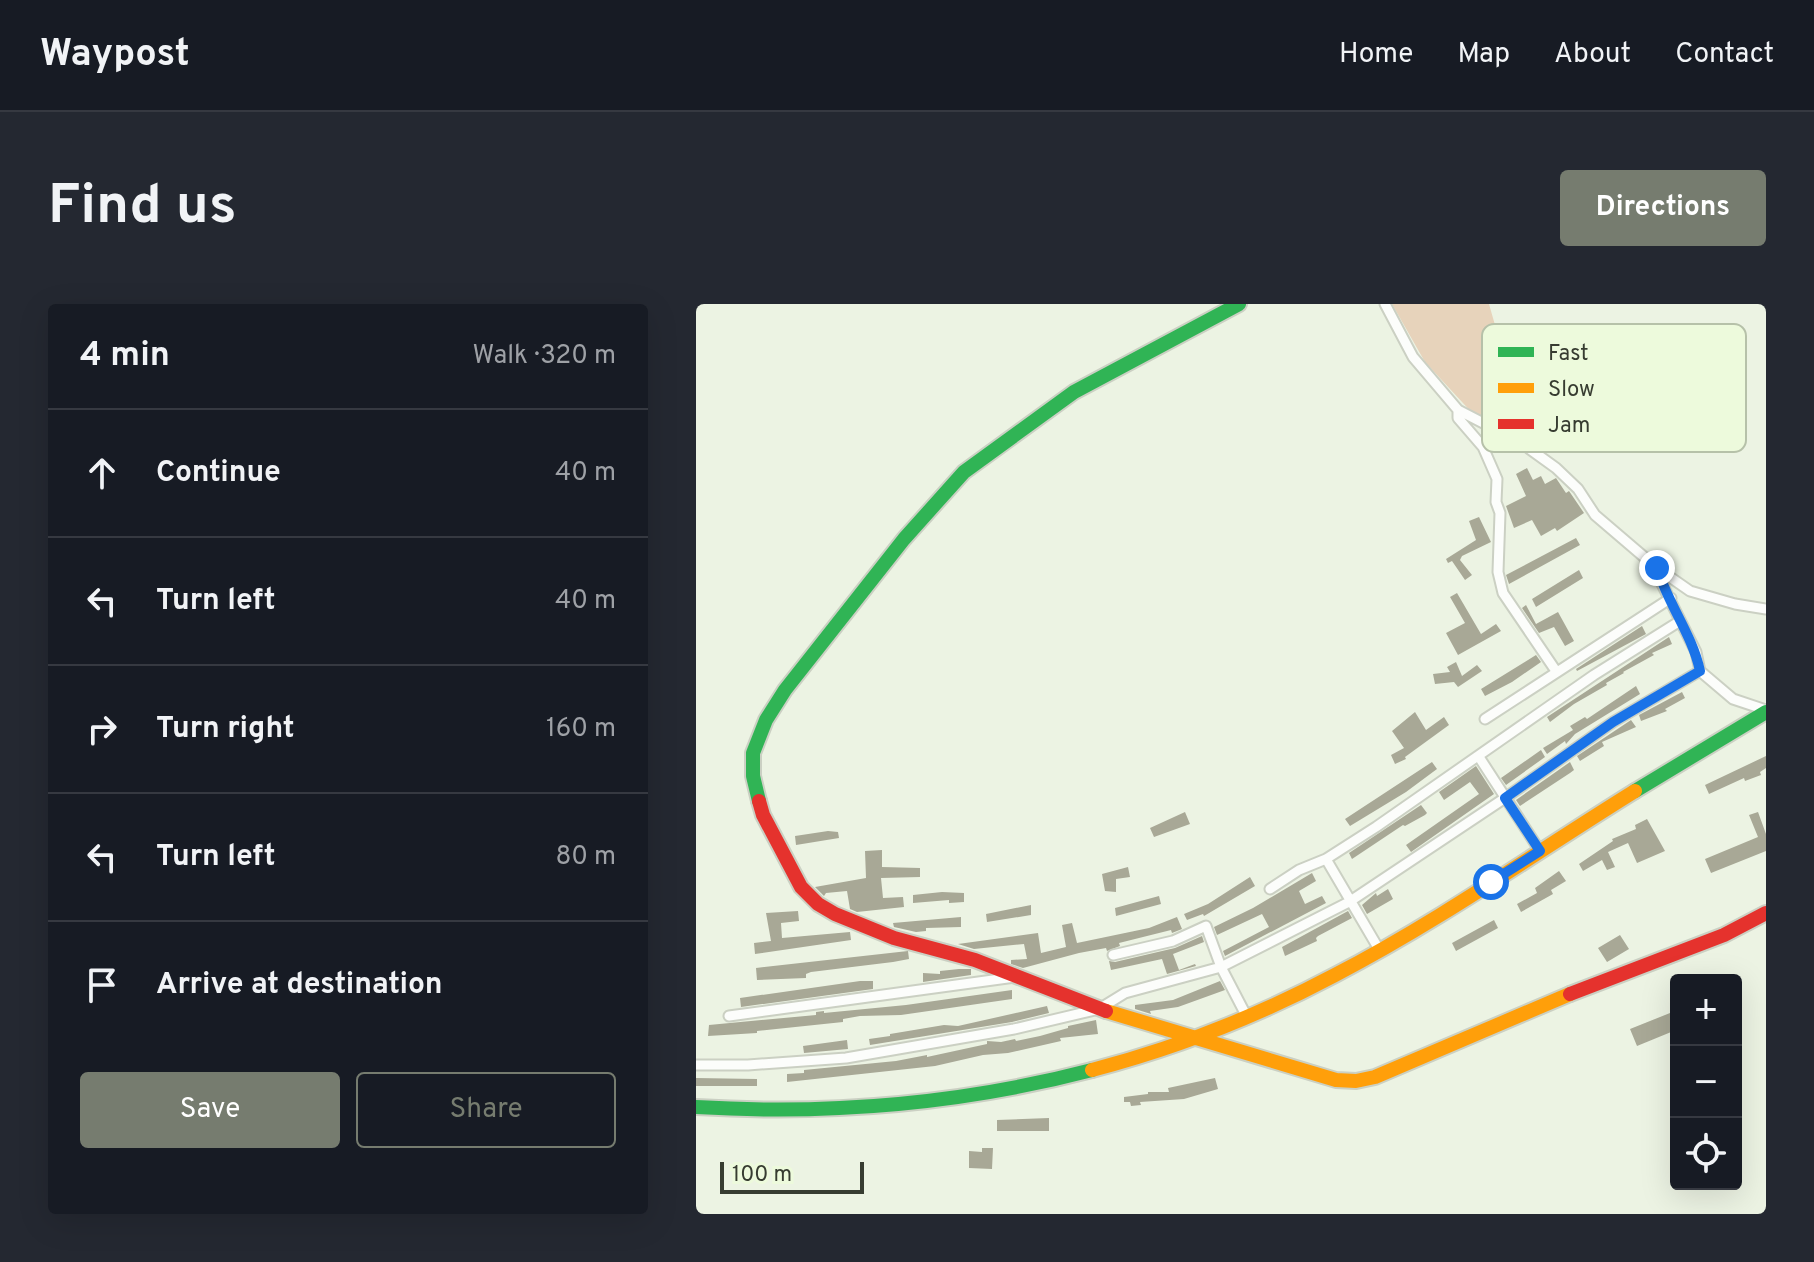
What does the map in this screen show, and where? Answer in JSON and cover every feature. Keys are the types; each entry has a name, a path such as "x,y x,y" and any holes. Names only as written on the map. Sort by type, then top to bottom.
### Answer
{"street":[{"path":"1239,304 1074,392 964,472 904,539 785,690 766,720 753,753 753,776 763,815 801,887 818,904 885,935 920,943 1099,1009 1191,1039 1336,1080 1356,1081 1375,1077 1566,996 1724,935 1766,913"},
{"path":"1385,304 1413,357 1458,410 1482,422"},
{"path":"1458,410 1458,418 1482,446"},
{"path":"1485,452 1497,479 1496,502 1500,513 1498,572 1503,593 1556,671"},
{"path":"1534,452 1578,489 1595,515 1657,568 1690,591 1766,609"},
{"path":"1657,568 1693,644 1700,671 1733,699 1766,711"},
{"path":"1485,719 1671,598"},
{"path":"1270,889 1299,870 1326,859 1479,757 1582,683 1680,621"},
{"path":"696,1065 748,1065 846,1058 1014,1029 1099,1009 1125,993 1221,967 1349,902 1613,722 1700,671"},
{"path":"696,1107 799,1111 879,1108 980,1095 1055,1081 1125,1062 1191,1039 1306,990 1380,951 1766,711"},
{"path":"1479,757 1540,851"},
{"path":"1326,859 1380,951"},
{"path":"1113,955 1173,941 1206,926 1221,967 1247,1017"},
{"path":"729,1016 1019,977"}],"shaded area":[{"path":"1392,304 1489,304 1495,324 1482,324 1482,420 1425,362"}],"building":[{"path":"1527,468 1533,480 1541,476 1545,484 1556,478 1584,513 1557,531 1555,528 1541,536 1532,520 1514,528 1506,506 1526,496 1516,474"},
{"path":"1479,517 1491,542 1462,556 1460,560 1472,575 1465,580 1452,561 1448,563 1446,559 1476,540 1469,521"},
{"path":"1576,538 1580,545 1509,584 1506,575"},
{"path":"1579,570 1583,578 1536,607 1532,599"},
{"path":"1457,593 1481,634 1496,624 1501,631 1458,655 1446,633 1465,623 1450,597"},
{"path":"1526,605 1536,624 1558,612 1574,641 1565,646 1554,627 1539,633 1522,608"},
{"path":"1642,626 1646,634 1577,671 1576,669"},
{"path":"1669,637 1672,644 1652,653 1654,655 1623,672 1550,722 1547,717"},
{"path":"1536,655 1541,662 1485,696 1481,689"},
{"path":"1456,662 1462,676 1477,665 1482,671 1458,687 1454,682 1435,684 1433,674 1450,672 1447,667"},
{"path":"1636,686 1640,694 1547,754 1543,748 1573,730 1570,726 1585,717 1587,719"},
{"path":"1682,692 1685,698 1665,709 1667,711 1641,721 1639,715"},
{"path":"1415,712 1426,730 1444,717 1449,725 1395,764 1391,755 1404,748 1392,731"},
{"path":"1631,720 1636,727 1602,742 1604,746 1580,761 1577,756"},
{"path":"1541,750 1545,757 1506,785 1501,778"},
{"path":"1766,756 1766,768 1760,772 1761,775 1745,781 1744,778 1709,794 1705,785"},
{"path":"1432,762 1437,769 1350,826 1345,819"},
{"path":"1570,762 1574,770 1520,806 1516,800"},
{"path":"1476,766 1494,794 1411,852 1406,845 1479,794 1470,782 1444,800 1439,792"},
{"path":"1421,805 1427,813 1425,815 1403,825 1352,859 1349,853"},
{"path":"1185,812 1190,824 1154,837 1150,828"},
{"path":"1758,812 1766,834 1766,851 1711,873 1705,859 1758,837 1749,815"},
{"path":"1647,819 1665,851 1637,863 1628,843 1608,852 1615,867 1607,870 1602,860 1583,871 1579,864 1612,839 1636,829 1635,825"},
{"path":"838,832 839,838 796,845 795,836"},
{"path":"882,850 882,867 920,868 920,877 881,878 883,898 903,897 904,907 857,912 850,909 847,891 826,893 824,896 815,887 866,878 865,851"},
{"path":"1128,867 1130,877 1116,879 1116,892 1105,891 1102,874"},
{"path":"1559,871 1566,881 1551,890 1553,894 1521,912 1517,904 1537,893 1535,888"},
{"path":"1312,873 1316,881 1299,891 1305,904 1322,896 1326,903 1225,956 1223,951 1269,927 1262,914 1217,935 1214,927"},
{"path":"1250,877 1255,886 1204,916 1187,920 1184,914 1208,904"},
{"path":"1388,889 1393,899 1367,914 1362,905 1376,893 1377,896"},
{"path":"964,893 964,902 913,903 913,895"},
{"path":"1159,896 1161,904 1116,916 1115,908"},
{"path":"1031,905 1031,915 987,922 986,914"},
{"path":"798,911 799,921 781,923 782,938 850,932 851,940 755,954 754,943 771,941 766,913"},
{"path":"1348,911 1352,918 1318,936 1317,941 1285,956 1282,947"},
{"path":"961,917 961,927 926,928 926,931 916,932 894,927 893,923"},
{"path":"1177,917 1182,929 1172,933 1171,930 1119,943 1120,946 1107,951 1106,948 1079,953 1023,968 1011,964 1011,960 1027,959 1024,944 974,949 958,944 1038,933 1041,953 1066,947 1062,925 1072,923 1077,943 1149,928"},
{"path":"1494,920 1498,928 1456,951 1452,943"},
{"path":"1620,935 1629,949 1607,962 1598,948"},
{"path":"1202,936 1204,942 1173,954 1179,970 1196,966 1167,974 1162,959 1111,970 1109,961 1175,948"},
{"path":"908,951 909,959 811,972 806,974 806,978 757,980 756,968"},
{"path":"971,969 971,975 923,982 923,973 940,974 940,971"},
{"path":"873,981 873,989 741,1007 740,998"},
{"path":"1220,981 1225,990 1178,1007 1150,1011 1151,1014 1135,1009 1135,1005 1173,1000"},
{"path":"1012,990 1012,999 901,1015 860,1016 843,1019 843,1022 757,1033 708,1036 709,1025 906,1005"},
{"path":"1047,1006 1049,1013 1012,1022 870,1045 869,1039 890,1034 944,1025 958,1026"},
{"path":"1670,1013 1670,1032 1637,1046 1630,1029"},
{"path":"1096,1020 1098,1034 1060,1038 1061,1041 1008,1053 983,1055 935,1066 787,1082 787,1074 804,1073 804,1070 927,1057 987,1044 987,1041 1016,1041 1040,1036"},
{"path":"847,1040 848,1049 804,1053 803,1046"},
{"path":"696,1078 757,1079 757,1086 696,1086"},
{"path":"1215,1078 1218,1089 1184,1099 1140,1102 1141,1105 1131,1106 1130,1102 1124,1102 1124,1097 1169,1092 1168,1088"},
{"path":"1049,1118 1049,1131 997,1131 997,1120"},
{"path":"982,1148 993,1148 992,1169 969,1168 969,1151 982,1152"}],"traffic: fast":[{"path":"759,801 753,776 753,753 766,720 785,690 904,539 964,472 1074,392 1239,304"},
{"path":"1635,791 1766,712"},
{"path":"696,1107 796,1109 896,1104 994,1091 1092,1070"}],"traffic: slow":[{"path":"1092,1070 1216,1030 1335,975 1449,909 1635,791"},
{"path":"1106,1011 1336,1080 1356,1081 1375,1077 1570,994"}],"traffic: jam":[{"path":"759,801 763,815 801,887 818,904 894,938 975,960 1106,1011"},
{"path":"1570,994 1724,935 1766,913"}],"route":[{"path":"1491,882 1540,851 1505,798 1613,722 1700,671 1690,637 1661,582 1657,568"}]}
